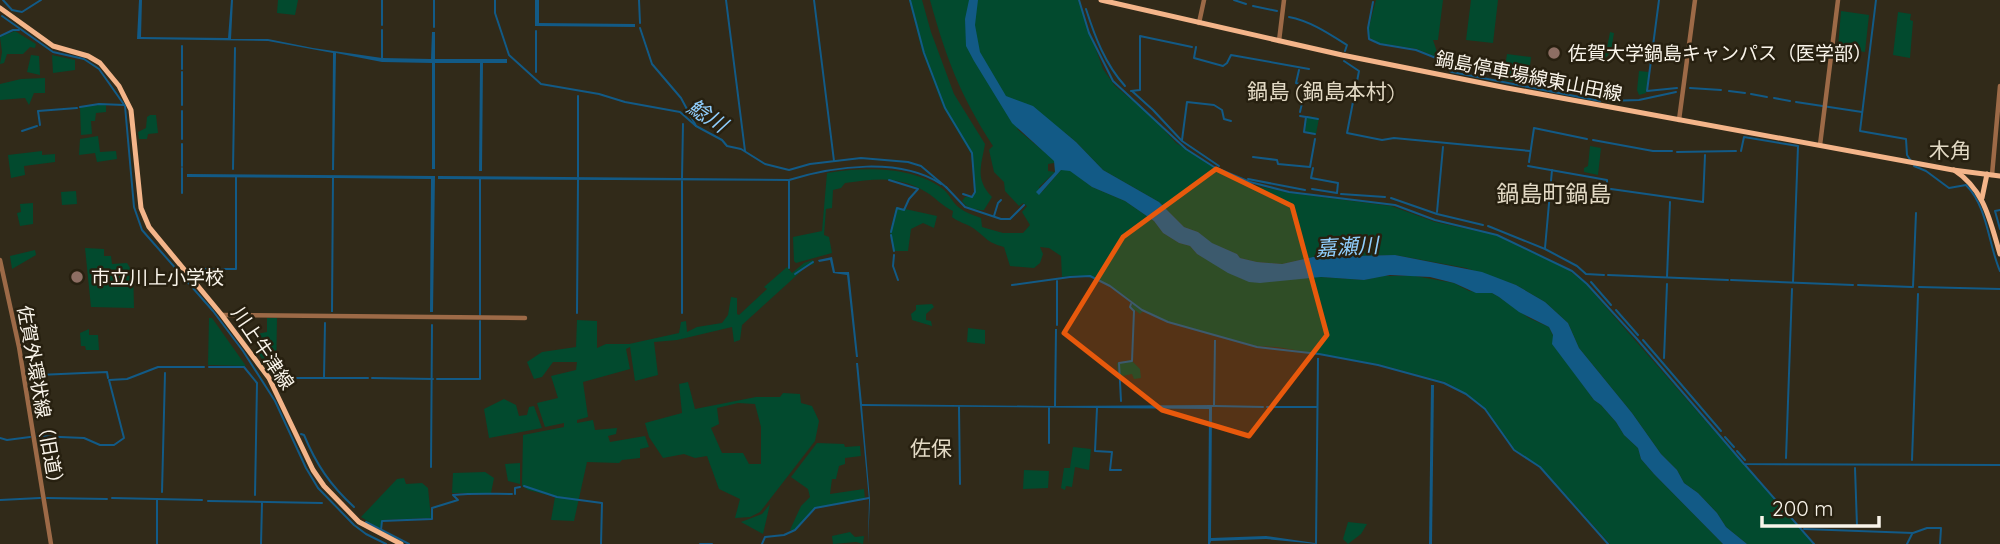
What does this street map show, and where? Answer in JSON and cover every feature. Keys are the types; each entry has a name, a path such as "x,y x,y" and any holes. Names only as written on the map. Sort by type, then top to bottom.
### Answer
{"main road":[{"name":"鍋島停車場線東山田線","path":"1101,0 1199,24 1507,88 1953,170 2000,176"},
{"name":"川上牛津線","path":"0,8 53,46 88,56 100,64 119,86 131,110 144,218 149,227 223,315 269,378 313,470 324,486 359,522 401,544"},
{"path":"1953,170 1964,176 1982,198 2000,254"},
{"path":"1982,198 1989,174"}],"street":[{"path":"1199,24 1204,0"},
{"path":"1279,41 1284,0"},
{"path":"1679,120 1695,0"},
{"path":"1820,145 1838,0"},
{"path":"1989,174 2000,86"},
{"name":"佐賀外環状線（旧道）","path":"0,260 19,347 51,544"},
{"path":"223,315 525,318"}],"highlighted area":[{"path":"1216,169 1292,206 1327,335 1249,436 1162,410 1064,333 1123,237"}],"green space":[{"path":"278,0 298,0 295,15 277,13"},
{"path":"909,0 922,0 954,94 985,144 981,178 992,197 984,210 969,207 962,201 965,197 973,197 975,191 971,154 943,107 922,51"},
{"path":"930,0 1078,0 1103,69 1115,86 1150,115 1176,143 1226,175 1247,184 1290,193 1391,206 1435,222 1495,235 1567,269 1584,282 1813,544 1747,544 1726,527 1717,513 1684,483 1677,470 1661,454 1632,413 1579,348 1568,323 1545,302 1516,285 1466,268 1395,255 1313,257 1282,264 1240,258 1237,254 1211,243 1198,232 1184,227 1159,202 1103,170 1064,132 1017,129 1054,160 1054,163 1048,164 1048,171 1055,172 1039,187 1042,192 1061,170 1070,170 1092,187 1125,201 1154,221 1163,233 1190,246 1197,254 1242,279 1321,277 1364,280 1383,276 1415,276 1454,283 1469,291 1492,293 1529,318 1549,327 1563,357 1594,400 1638,448 1641,459 1723,544 1610,544 1541,467 1515,450 1486,409 1445,382 1378,364 1257,346 1168,322 1144,310 1140,314 1131,307 1133,302 1100,281 1083,276 1062,277 1061,256 1049,248 1040,247 1043,254 1040,263 1034,268 1010,266 1004,247 954,219 953,211 926,192 906,183 867,180 845,183 841,188 833,190 832,208 826,209 824,235 829,237 832,253 796,263 793,237 822,231 827,173 872,169 902,172 931,181 943,189 960,208 981,218 982,227 1003,233 1023,233 1030,225 1022,212 1027,206 1023,203 1019,206 1005,191 1004,182 994,172 989,150 993,146 971,110 955,76"},
{"path":"1376,0 1443,0 1438,40 1433,40 1439,58 1417,49 1378,43 1369,37"},
{"path":"1471,0 1498,0 1493,43 1466,40"},
{"path":"1841,11 1869,15 1865,52 1838,48"},
{"path":"1898,12 1911,14 1910,20 1913,21 1910,58 1893,55"},
{"path":"15,31 36,44 35,48 30,47 23,54 7,54 4,63 0,64 0,37"},
{"path":"1610,32 1614,33 1611,51 1605,59 1595,57 1596,52 1587,50 1588,45 1607,48"},
{"path":"1507,54 1531,57 1528,83 1503,80"},
{"path":"31,55 39,56 40,75 27,72"},
{"path":"52,55 75,60 75,70 53,73"},
{"path":"1639,71 1649,72 1646,93 1639,95 1637,90"},
{"path":"45,78 45,93 34,93 29,105 25,98 0,100 0,84 21,79"},
{"path":"106,105 106,112 96,113 95,121 91,121 92,134 81,135 80,107"},
{"path":"156,115 158,133 148,134 147,139 139,139 138,132 146,128 147,117"},
{"path":"1307,116 1319,118 1316,134 1305,131"},
{"path":"98,136 100,152 116,151 117,159 97,162 95,153 79,155 80,139"},
{"path":"1590,146 1601,148 1598,175 1584,172 1584,168 1588,166"},
{"path":"42,151 42,155 55,154 55,162 24,166 25,175 11,178 8,155"},
{"path":"76,191 77,204 62,205 61,192"},
{"path":"33,203 33,224 20,226 17,213 21,212 20,204"},
{"path":"896,207 937,216 934,228 923,223 911,229 908,251 893,251 890,232"},
{"path":"85,248 104,249 104,256 111,256 112,264 127,263 133,268 134,308 91,307"},
{"path":"35,250 36,255 12,269 10,256"},
{"path":"813,260 814,264 807,266 742,325 740,340 734,342 732,327 677,340 654,342 658,375 635,381 630,347 626,349 630,369 583,382 588,417 577,420 577,423 593,420 595,430 617,428 616,434 608,436 610,442 645,436 649,447 640,449 640,458 622,460 619,463 587,462 574,521 551,520 555,497 522,486 523,435 564,427 564,423 545,427 537,403 558,398 551,376 576,370 577,362 553,362 542,377 534,379 527,362 542,352 576,347 577,320 597,321 597,348 606,344 629,344 679,333 681,322 686,321 687,332 697,327 722,323 728,315 731,297 737,298 739,315 767,289 764,287 787,267 792,273 804,263"},
{"path":"932,304 934,307 926,314 926,320 931,321 932,326 912,320 911,314 916,310 916,305"},
{"path":"209,318 212,318 246,366 208,365"},
{"path":"267,318 277,318 276,375 273,375 258,353 257,334 267,332"},
{"path":"968,328 985,330 985,344 967,342"},
{"path":"89,329 89,335 98,335 99,350 86,350 85,346 81,346 80,333"},
{"path":"1131,360 1140,369 1141,378 1134,379 1132,374 1118,377 1117,363"},
{"path":"688,382 695,409 756,397 780,397 783,393 800,394 801,403 812,406 819,421 815,441 760,512 750,517 735,518 740,499 719,489 707,456 695,458 684,454 663,458 649,437 645,423 682,413 679,384","holes":["738,403 755,404 761,427 761,464 749,464 743,453 722,453 711,428 719,424 717,408"]},
{"path":"504,399 516,405 519,416 527,415 529,407 534,406 542,428 489,438 484,409"},
{"path":"817,443 860,446 861,456 845,458 845,464 839,466 836,479 832,479 830,494 864,489 865,499 816,508 796,530 790,530 801,506 810,497 808,489 791,477"},
{"path":"1073,447 1091,449 1089,470 1075,467 1072,487 1066,486 1065,490 1061,488 1064,468 1070,468"},
{"path":"520,463 520,484 508,481 505,464"},
{"path":"1024,470 1049,471 1048,488 1023,489"},
{"path":"485,472 494,478 491,493 452,493 453,473"},
{"path":"404,478 406,484 422,483 428,488 431,518 382,520 380,529 361,517 397,479"},
{"path":"770,504 763,534 741,522 762,514"},
{"path":"1348,522 1367,524 1361,534 1348,544 1343,539"},
{"path":"850,532 855,537 864,536 863,544 833,544 832,536"}],"water":[{"path":"139,0 142,0 141,37 228,38 233,0 231,39 268,39 382,58 431,59 432,32 435,32 435,59 507,59 507,63 483,63 482,171 479,171 480,63 435,63 435,169 432,169 432,63 382,62 336,53 332,170 333,53 268,41 137,39"},
{"path":"535,0 539,0 539,23 635,24 635,27 535,26"},
{"path":"969,0 978,0 975,25 980,52 1006,96 1033,106 1076,142 1103,170 1159,202 1184,227 1198,232 1240,258 1282,264 1313,257 1395,255 1482,272 1516,285 1545,302 1568,323 1579,348 1632,413 1661,454 1677,470 1684,483 1698,493 1726,527 1747,544 1723,544 1641,459 1638,448 1594,400 1552,344 1553,335 1549,327 1519,312 1492,293 1476,293 1454,283 1430,277 1390,275 1364,280 1321,277 1249,282 1228,273 1197,254 1190,246 1179,243 1125,201 1092,187 1070,171 1061,170 1039,195 1036,192 1055,172 1054,161 1012,123 966,46 965,19"},
{"path":"187,174 435,176 433,312 430,312 431,179 334,178 331,312 332,178 187,177"},
{"path":"438,176 789,179 789,181 438,179"},
{"path":"832,257 835,272 849,272 858,357 847,275 833,273 830,260 818,260"},
{"path":"1055,329 1056,406 1213,405 1216,340 1215,407 1212,407 1211,538 1266,536 1315,543 1319,358 1317,544 1266,539 1211,541 1208,544 1209,409 862,406 870,500 868,544 869,500 856,363 862,404 1054,406"},
{"path":"1431,385 1434,385 1432,544 1429,544"}],"waterway":[{"path":"3,0 12,10 22,12 41,0"},
{"path":"382,0 382,25"},
{"path":"434,0 434,27"},
{"name":"鯰川","path":"495,0 495,13 509,55 541,84 680,112 727,146 741,149 765,164 789,170 810,164 861,158 908,162 921,166 947,188"},
{"path":"639,0 640,23"},
{"path":"726,0 745,151"},
{"path":"814,0 834,161"},
{"path":"910,0 924,53 945,108 972,153 975,192 972,197 963,194"},
{"path":"1079,0 1089,33 1113,81 1186,149 1214,167 1250,182 1289,192 1395,205 1435,220 1497,235 1572,271 1637,339 1744,464 2000,465"},
{"path":"1234,0 1246,4"},
{"path":"1659,0 1647,91 1677,88"},
{"path":"1876,0 1860,131 1906,139 1907,155 1911,161"},
{"path":"1373,2 1368,28 1369,39 1380,44 1416,50 1451,64 1452,72 1600,101"},
{"path":"1253,6 1277,11"},
{"path":"1086,9 1101,50 1125,86"},
{"path":"2,16 53,52 84,59 99,69 125,106 134,207 142,230 213,311 243,351 275,401 318,488 354,525 386,544"},
{"path":"1289,17 1312,24 1333,36 1347,45 1345,51"},
{"path":"640,28 652,64 681,98 696,126"},
{"path":"0,36 19,30"},
{"path":"382,30 382,58"},
{"path":"536,31 536,72"},
{"path":"1131,91 1140,90 1140,36 1192,47"},
{"path":"182,46 182,69"},
{"path":"1196,47 1194,58 1223,66 1231,55 1309,69"},
{"path":"233,169 235,48"},
{"path":"1344,61 1359,71 1347,133 1382,140 1394,138 1530,151"},
{"path":"1299,70 1296,83 1306,86 1300,112"},
{"path":"182,72 182,105"},
{"path":"1690,88 1721,90"},
{"path":"1132,91 1182,141 1219,166"},
{"path":"1729,91 1745,93"},
{"path":"1607,101 1639,100 1676,92"},
{"path":"1751,94 1767,97"},
{"path":"578,96 578,177"},
{"path":"1774,98 1790,101"},
{"path":"1182,140 1187,102 1214,105 1222,110 1224,119 1231,121"},
{"path":"1796,102 1862,112"},
{"path":"80,107 99,104 124,105"},
{"path":"40,125 38,111 77,108"},
{"path":"182,111 182,139"},
{"path":"1300,116 1306,117 1304,132 1315,134"},
{"path":"1307,117 1318,119"},
{"path":"682,178 683,124"},
{"path":"22,131 37,126"},
{"path":"1529,162 1534,128 1587,139"},
{"path":"1741,151 1744,137 1798,146 1793,282"},
{"path":"1253,157 1277,160 1278,164 1310,167 1315,139"},
{"path":"1593,140 1653,151 1672,151"},
{"path":"182,144 182,166"},
{"path":"1437,212 1443,147"},
{"path":"1677,152 1736,151"},
{"path":"1611,189 1703,202 1705,155"},
{"path":"1528,166 1607,180 1607,188"},
{"path":"1914,166 1926,171 1949,188 1966,185 1979,204 2000,271"},
{"path":"789,180 846,168 887,167 906,170 941,184"},
{"path":"182,168 182,193"},
{"path":"1312,189 1337,193 1338,183 1311,178 1313,168"},
{"path":"1545,248 1552,170"},
{"path":"204,269 236,269 236,177"},
{"path":"480,179 480,315"},
{"path":"1248,179 1305,190"},
{"path":"577,313 578,180"},
{"path":"889,180 918,189 904,210 897,208 891,232"},
{"path":"682,181 682,313"},
{"path":"789,181 789,268"},
{"path":"946,187 965,207 1001,219 1010,219 1024,205"},
{"path":"1341,194 1385,197"},
{"path":"1391,198 1437,214 1483,225"},
{"path":"994,216 1001,200"},
{"path":"1667,277 1670,202"},
{"path":"2000,210 1995,211 2000,229"},
{"path":"1913,287 1916,213"},
{"path":"1488,226 1545,249 1577,266 1586,274 1604,275"},
{"path":"891,235 894,251"},
{"path":"894,255 893,266 898,280"},
{"path":"795,274 813,262"},
{"path":"1608,275 1728,280"},
{"path":"1012,285 1090,276 1110,286 1142,310 1168,322 1257,347 1319,354 1378,365 1444,383 1466,394 1485,409 1514,450 1540,467 1608,544"},
{"path":"1731,280 1853,285"},
{"path":"1057,281 1057,325"},
{"path":"1591,282 1611,305"},
{"path":"1664,358 1667,284"},
{"path":"1858,285 1912,287"},
{"path":"1919,287 2000,289"},
{"path":"1786,458 1792,289"},
{"path":"1912,460 1918,294"},
{"path":"1121,401 1119,363 1132,361 1134,311 1130,307 1131,304"},
{"path":"1616,310 1638,335"},
{"path":"437,379 480,379 480,321"},
{"path":"324,377 325,323"},
{"path":"431,467 432,325"},
{"path":"1643,340 1721,431"},
{"path":"37,436 84,438 100,445 114,445 124,438 109,380 127,379 158,367 204,367"},
{"path":"209,367 244,367 257,383 255,495"},
{"path":"38,375 107,372 108,378"},
{"path":"162,492 165,373"},
{"path":"291,378 368,378"},
{"path":"372,378 433,379"},
{"path":"1215,406 1263,407"},
{"path":"959,407 960,484"},
{"path":"1267,407 1317,407"},
{"path":"1049,408 1049,443"},
{"path":"1097,408 1095,451 1112,452 1110,470 1121,470"},
{"path":"301,434 304,435 324,474 354,507"},
{"path":"0,438 7,440 30,437"},
{"path":"1725,437 1734,447"},
{"path":"1737,451 1745,460"},
{"path":"1745,465 1814,544"},
{"path":"1855,468 1857,526"},
{"path":"524,486 557,497 602,503 601,544"},
{"path":"515,494 515,488 520,487"},
{"path":"381,530 382,521 432,519 432,508 458,500 453,495 512,494"},
{"path":"0,500 40,498"},
{"path":"47,498 107,499"},
{"path":"112,498 202,500"},
{"path":"762,544 765,537 784,535 795,530 815,508 869,498"},
{"path":"157,500 157,544"},
{"path":"208,501 322,503"},
{"path":"261,544 262,503"},
{"path":"366,522 409,544"},
{"path":"1804,529 1913,533 1927,528 1941,528 1940,544"},
{"path":"1907,544 1912,534"},
{"path":"700,544 712,544"}],"place":[{"name":"佐賀大学鍋島キャンパス（医学部）","path":"1554,53"},
{"name":"市立川上小学校","path":"77,277"}],"district":[{"name":"鍋島 (鍋島本村)","path":"1321,92"},
{"name":"木角","path":"1950,151"},
{"name":"鍋島町鍋島","path":"1554,194"},
{"name":"佐保","path":"931,449"}],"water label":[{"name":"嘉瀬川","path":"1347,247"}]}
